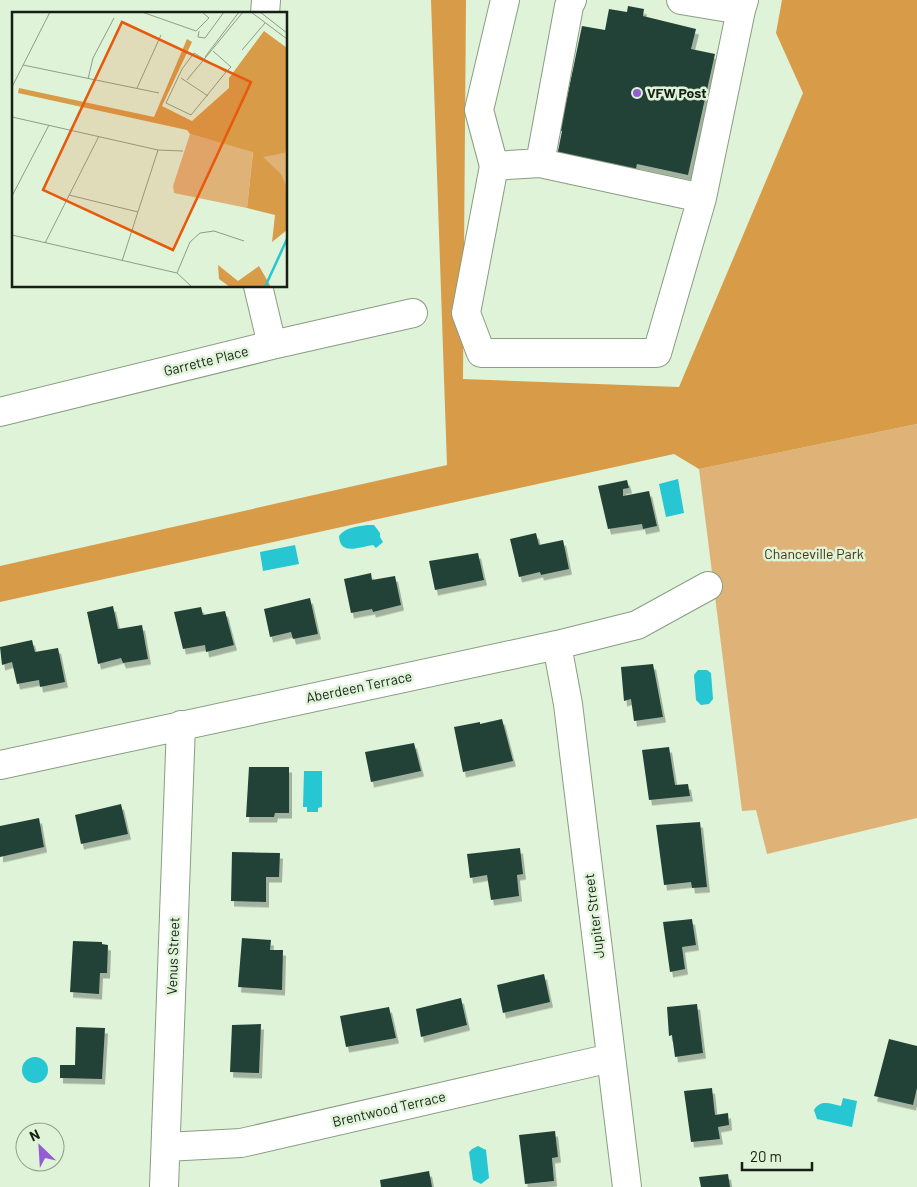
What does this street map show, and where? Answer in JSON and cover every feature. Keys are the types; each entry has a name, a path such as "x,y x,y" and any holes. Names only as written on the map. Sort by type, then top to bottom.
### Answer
{"street":[{"path":"505,0 479,110 494,166 466,314 481,353 658,353 702,198 743,5 681,0"},
{"path":"540,163 569,6 572,0"},
{"path":"494,166 540,163 702,198"},
{"path":"258,288 272,345"},
{"name":"Garrette Place","path":"0,412 272,345 413,313"},
{"name":"Aberdeen Terrace","path":"0,765 558,645 637,625 708,586"},
{"name":"Jupiter Street","path":"558,645 568,704 627,1187"},
{"name":"Venus Street","path":"164,1187 181,725"},
{"name":"Brentwood Terrace","path":"166,1147 241,1143 611,1058"}],"green space":[{"name":"Chanceville Park","path":"917,424 917,818 767,854 756,810 742,811 699,469"}],"shaded area":[{"path":"431,0 466,0 463,379 679,387 803,93 776,33 782,0 917,0 917,424 699,469 674,454 0,602 0,566 447,465"}],"water":[{"path":"678,479 684,513 666,517 659,484"},
{"path":"374,525 380,533 383,542 376,548 373,545 351,549 343,546 340,542 339,536 345,531"},
{"path":"295,545 299,564 263,571 260,552"},
{"path":"698,670 707,670 711,673 713,699 709,704 701,705 696,700 694,675"},
{"path":"304,771 322,771 322,807 318,808 318,812 307,812 307,807 303,807"},
{"path":"35,1057 44,1061 48,1070 44,1079 35,1083 26,1079 22,1070 26,1061"},
{"path":"843,1098 857,1101 852,1127 817,1119 814,1110 820,1104 826,1103 841,1106"},
{"path":"478,1146 486,1150 489,1178 481,1184 473,1180 469,1152"}],"building":[{"name":"VFW Post","path":"628,6 644,9 643,16 696,29 691,49 715,54 688,175 637,164 635,173 557,156 562,131 560,131 582,26 605,30 609,9 627,12"},
{"path":"627,480 629,488 623,489 623,496 649,491 657,526 643,529 642,524 608,529 598,486"},
{"path":"536,533 539,545 563,540 569,569 541,575 540,572 519,577 510,539"},
{"path":"478,553 484,580 435,590 429,561"},
{"path":"371,573 372,580 395,576 401,605 373,612 372,609 351,613 344,579"},
{"path":"310,598 318,634 293,639 291,632 270,637 264,609"},
{"path":"113,606 118,629 142,625 148,659 123,663 121,658 98,664 87,612"},
{"path":"201,607 203,615 225,611 234,645 206,652 205,645 183,649 174,612"},
{"path":"32,640 35,652 58,648 65,682 40,687 39,680 17,684 12,662 2,665 0,647"},
{"path":"653,664 663,717 634,721 631,699 624,701 621,667"},
{"path":"502,719 513,761 463,772 454,727"},
{"path":"414,743 421,771 371,782 365,752"},
{"path":"669,747 675,785 688,784 690,796 649,800 642,750"},
{"path":"249,767 289,767 289,813 275,813 274,817 246,817"},
{"path":"121,804 128,834 81,844 75,815"},
{"path":"39,818 44,847 0,857 0,826"},
{"path":"700,822 707,887 692,888 691,882 664,885 656,825"},
{"path":"520,848 523,874 517,875 519,896 491,900 487,875 470,878 467,854"},
{"path":"232,852 280,853 279,877 266,877 266,902 231,901"},
{"path":"692,919 696,945 682,947 685,969 670,972 663,922"},
{"path":"242,938 271,940 270,950 283,950 282,990 238,987"},
{"path":"73,941 102,942 102,944 108,945 107,973 100,973 99,994 70,992"},
{"path":"544,974 550,1002 503,1013 497,985"},
{"path":"461,998 467,1025 421,1037 416,1009"},
{"path":"697,1004 703,1053 675,1057 672,1035 669,1036 667,1007"},
{"path":"389,1007 396,1038 346,1047 340,1016"},
{"path":"261,1024 259,1073 230,1072 232,1025"},
{"path":"76,1027 105,1028 102,1079 60,1078 60,1065 75,1065"},
{"path":"889,1039 917,1046 917,1088 913,1105 874,1096"},
{"path":"712,1088 715,1115 728,1113 729,1125 718,1127 720,1139 691,1142 684,1091"},
{"path":"555,1131 558,1157 552,1158 554,1181 525,1184 519,1135"},
{"path":"429,1171 432,1187 381,1187 380,1180"},
{"path":"728,1174 730,1187 701,1187 699,1177"}],"place":[{"name":"VFW Post","path":"637,93"}]}
